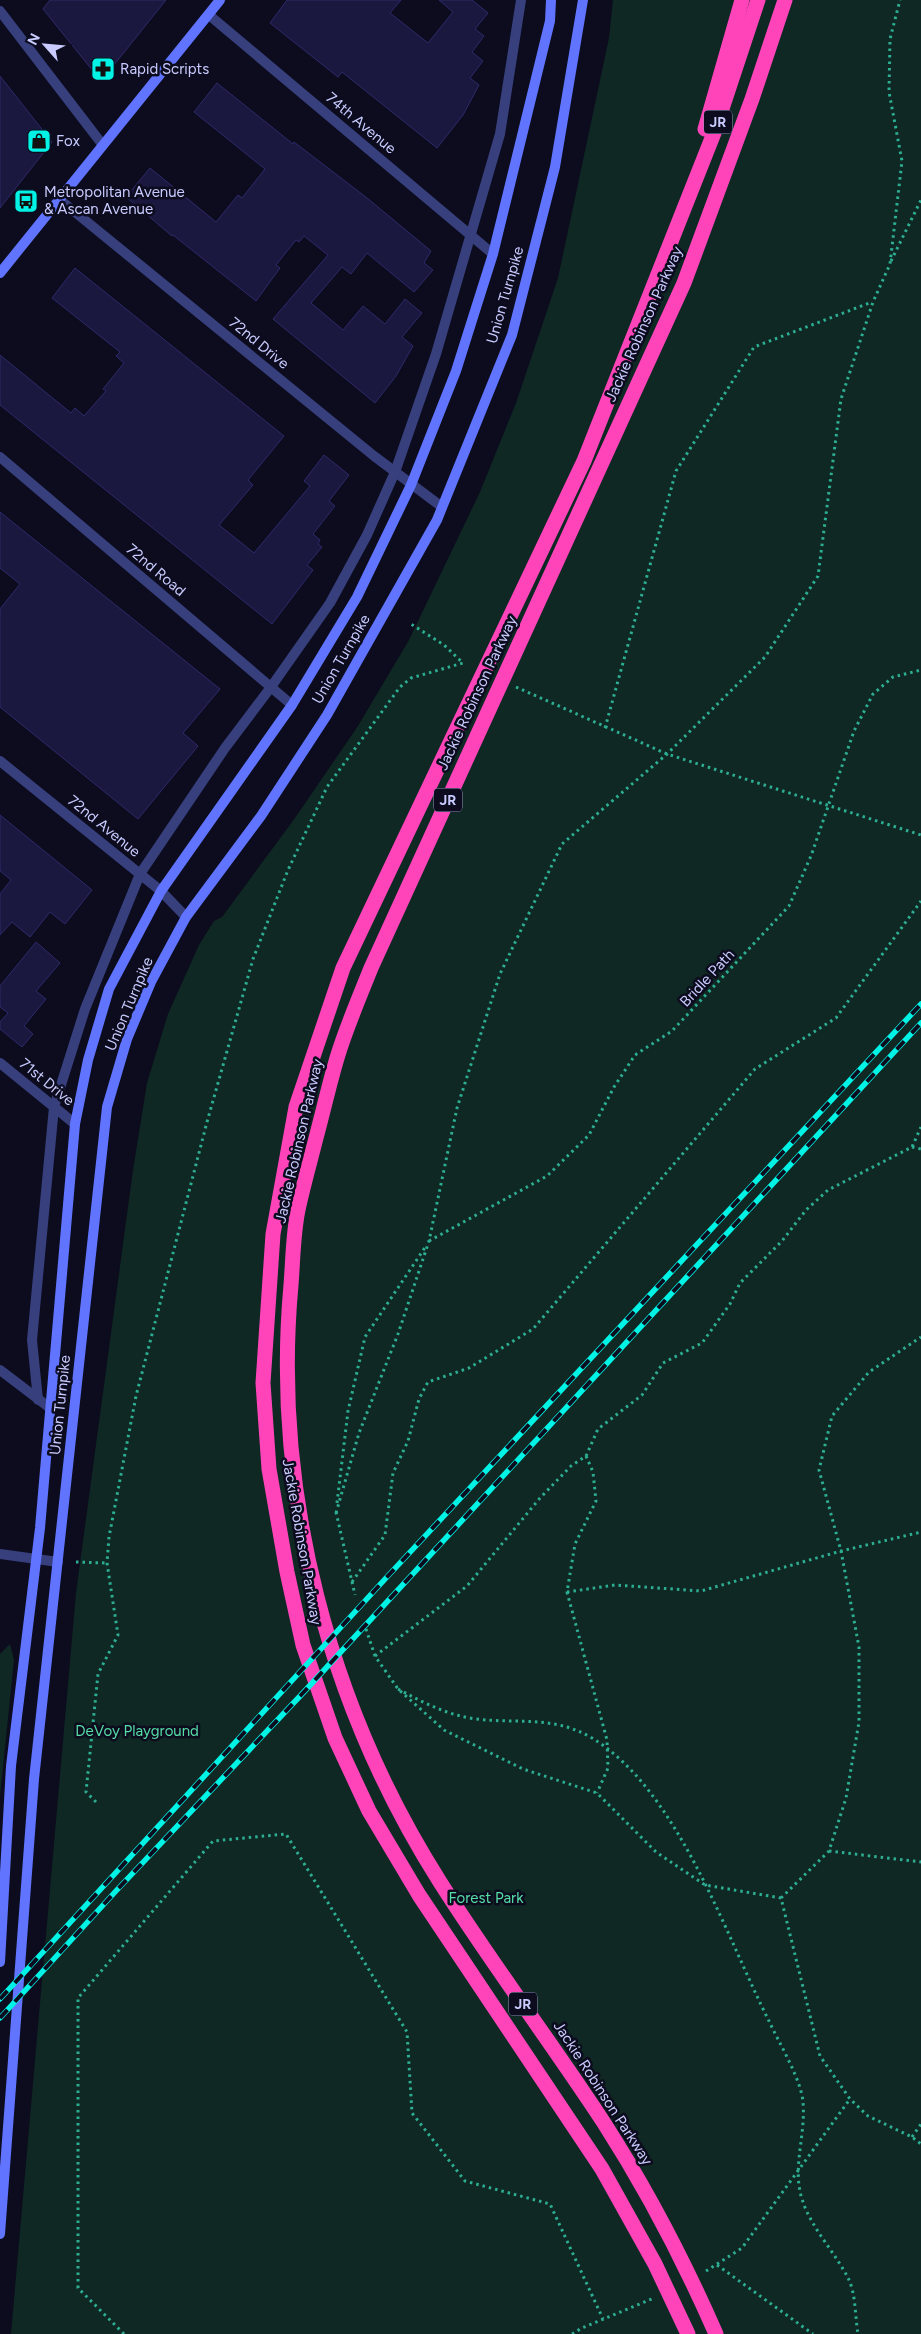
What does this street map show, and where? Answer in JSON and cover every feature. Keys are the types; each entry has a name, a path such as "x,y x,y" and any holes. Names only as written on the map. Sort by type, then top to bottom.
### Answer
{"highway":[{"path":"672,241 742,0"},
{"name":"Jackie Robinson Parkway","path":"688,2334 651,2256 602,2169 419,1895 369,1811 335,1738 303,1645 287,1572 269,1468 263,1383 273,1234 296,1107 343,968 584,462 714,133 758,0"},
{"name":"Jackie Robinson Parkway","path":"716,2334 675,2248 627,2160 440,1883 377,1768 352,1708 324,1622 306,1545 294,1472 288,1395 288,1312 298,1213 337,1057 367,976 684,283 752,100 785,0"}],"main road":[{"path":"0,273 102,144 220,0"},
{"name":"Union Turnpike","path":"0,1962 11,1766 36,1559 75,1124 88,1060 109,989 161,892 292,705 357,597 411,486 456,371 493,254 550,21 551,0"},
{"name":"Union Turnpike","path":"0,2234 34,1779 108,1107 127,1039 151,982 186,917 261,816 327,715 437,520 512,335 555,167 583,0"}],"street":[{"name":"Union Turnpike","path":"38,1400 32,1340 54,1107 85,1009 140,874 225,748 330,603 367,535 395,472 436,354 500,134 521,0"},
{"path":"0,11 102,144"},
{"name":"74th Avenue","path":"209,14 493,254"},
{"name":"72nd Drive","path":"59,199 411,486 442,507"},
{"name":"72nd Road","path":"0,457 292,705"},
{"name":"72nd Avenue","path":"0,761 140,874 186,917"},
{"name":"71st Drive","path":"0,1063 75,1124"},
{"path":"0,1370 50,1408"},
{"path":"0,1554 58,1562"}],"path":[{"path":"890,264 902,161 889,92 890,39 900,0"},
{"path":"336,1513 359,1433 398,1334 429,1241 457,1108 497,983 562,844 668,754 765,657 818,576 841,399 873,302 921,200"},
{"path":"605,728 676,471 754,347 873,302"},
{"path":"96,1802 86,1792 98,1674 118,1635 107,1563 109,1537 136,1396 207,1122 253,959 288,870 327,787 400,687 410,678 463,663 444,645 411,624"},
{"name":"Bridle Path","path":"429,1241 547,1176 589,1136 614,1087 635,1055 672,1030 789,906 811,856 854,730 873,694 893,677 921,670"},
{"path":"513,686 605,728 668,754 921,835"},
{"path":"351,1582 385,1535 393,1473 408,1441 419,1399 428,1382 470,1368 533,1329 755,1069 836,1018 921,900"},
{"path":"375,1656 467,1586 540,1498 571,1466 586,1456 598,1430 642,1395 663,1363 702,1343 730,1304 740,1282 782,1241 806,1210 828,1190 912,1147 921,1127"},
{"path":"912,1147 921,1149"},
{"path":"355,1595 336,1513 348,1411 365,1337 429,1241"},
{"path":"781,1898 830,1851 846,1798 859,1722 859,1648 841,1551 819,1470 832,1416 869,1372 921,1337"},
{"path":"586,1456 593,1472 596,1501 574,1544 568,1592 607,1748 608,1768 597,1793"},
{"path":"568,1592 615,1585 701,1591 841,1551 921,1532"},
{"path":"76,1562 107,1563"},
{"path":"366,1629 375,1656 398,1690 444,1730 523,1769 597,1793 656,1852 705,1885 781,1898"},
{"path":"398,1690 445,1713 476,1719 546,1721 588,1736 607,1748 656,1801 688,1847 769,2021 785,2051 803,2101 801,2144 796,2176 803,2204 849,2280 858,2334"},
{"path":"124,2334 78,2288 78,1998 213,1841 286,1834 407,2032 412,2113 465,2181 550,2204 603,2319"},
{"path":"830,1851 921,1862"},
{"path":"781,1898 820,2056 850,2100 868,2116 912,2137 921,2144"},
{"path":"703,2273 742,2248 850,2100"},
{"path":"912,2137 921,2124"},
{"path":"717,2265 813,2334"},
{"path":"572,2334 657,2297"}],"green space":[{"name":"Forest Park","path":"613,0 921,0 921,2334 11,2334 76,1593 133,1170 147,1083 168,1014 199,945 214,921 222,917 295,818 358,726 409,640 480,492 516,403 558,278 609,38"},
{"path":"10,1644 14,1660 0,1796 0,1654"}],"building":[{"path":"50,0 166,0 101,81 43,9"},
{"path":"287,0 401,0 390,13 428,43 453,12 439,0 472,0 488,13 475,29 484,36 472,52 483,61 470,78 479,85 463,115 437,148 342,72 338,77 270,23"},
{"path":"0,76 52,142 0,208"},
{"path":"217,83 293,144 294,142 367,198 431,251 424,263 433,270 414,292 367,253 351,274 342,267 311,303 343,330 363,306 385,324 405,299 422,313 402,337 413,346 396,376 375,403 273,319 328,255 304,236 299,242 296,240 276,265 280,268 256,301 172,236 126,197 150,168 216,222 238,195 242,198 265,169 194,112"},
{"path":"75,268 284,436 248,480 253,485 219,525 254,553 310,486 304,481 324,455 349,475 329,501 335,506 313,534 320,540 318,544 322,547 307,565 313,570 272,624 0,405 0,355 71,413 75,408 84,416 106,391 103,389 124,363 116,356 120,352 52,298"},
{"path":"0,512 220,689 183,733 198,746 138,819 0,707 0,609 20,584 0,568"},
{"path":"0,815 92,890 65,924 50,912 30,937 12,922 0,935 0,894 11,880 0,871"},
{"path":"36,942 60,963 36,991 46,999 24,1026 33,1034 22,1047 0,1029 0,1022 8,1013 0,1007 0,986"}],"railway":[{"path":"0,1999 386,1578 921,1004"},
{"path":"0,2018 115,1892 302,1694 921,1023"}],"place":[{"name":"Rapid Scripts","path":"103,69"},
{"name":"Fox","path":"39,141"},
{"name":"Metropolitan Avenue & Ascan Avenue","path":"26,201"}],"park label":[{"name":"DeVoy Playground","path":"137,1731"}]}
